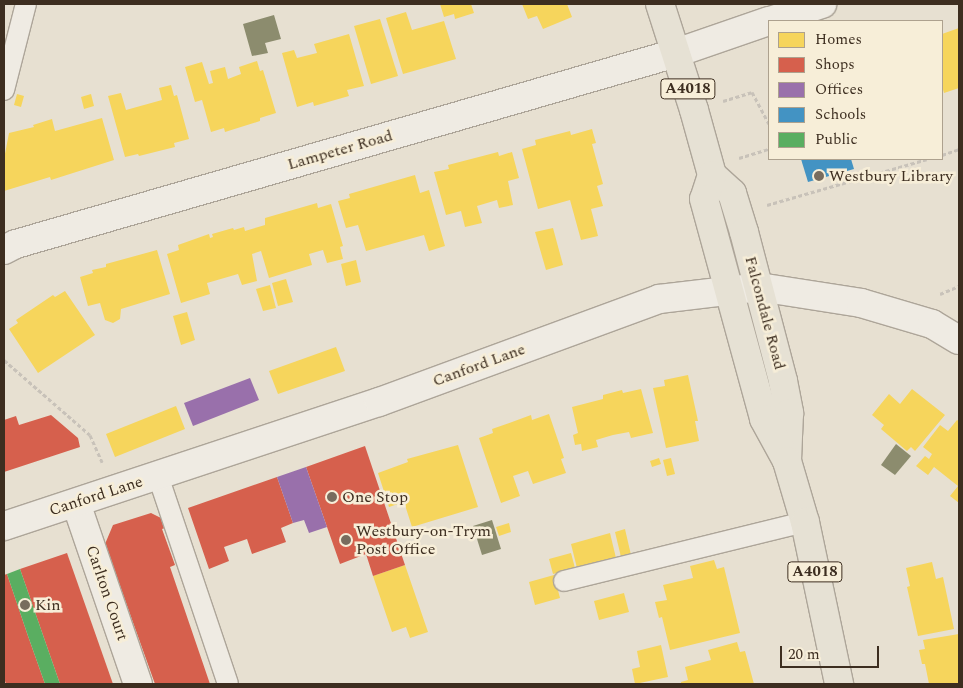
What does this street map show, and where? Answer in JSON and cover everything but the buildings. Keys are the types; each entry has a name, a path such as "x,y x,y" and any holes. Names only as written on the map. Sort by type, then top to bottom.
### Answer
{"main road":[{"name":"A4018","path":"660,4 694,110 712,175"},
{"name":"Falcondale Road","path":"787,461 789,412 759,287 732,193 712,175 704,199 764,419 787,461 805,522 839,684"}],"street":[{"name":"Lampeter Road","path":"772,20 822,4"},
{"name":"Lampeter Road","path":"4,250 25,242 676,53 768,21"},
{"name":"Canford Lane","path":"4,526 379,402 659,299 759,287 870,306 932,324 959,340"},
{"name":"Carlton Court","path":"76,503 138,684"}],"lane":[{"path":"4,90 26,4"},
{"path":"158,476 228,684"},
{"path":"564,581 805,522"}],"path":[{"path":"694,110 752,92 768,122"},
{"path":"943,154 959,150"},
{"path":"738,214 924,160"},
{"path":"4,360 90,435 114,490"}],"place":[{"name":"Westbury Library","path":"819,176"},
{"name":"One Stop","path":"332,497"},
{"name":"Westbury-on-Trym Post Office","path":"346,540"},
{"name":"Kin","path":"25,605"}]}
